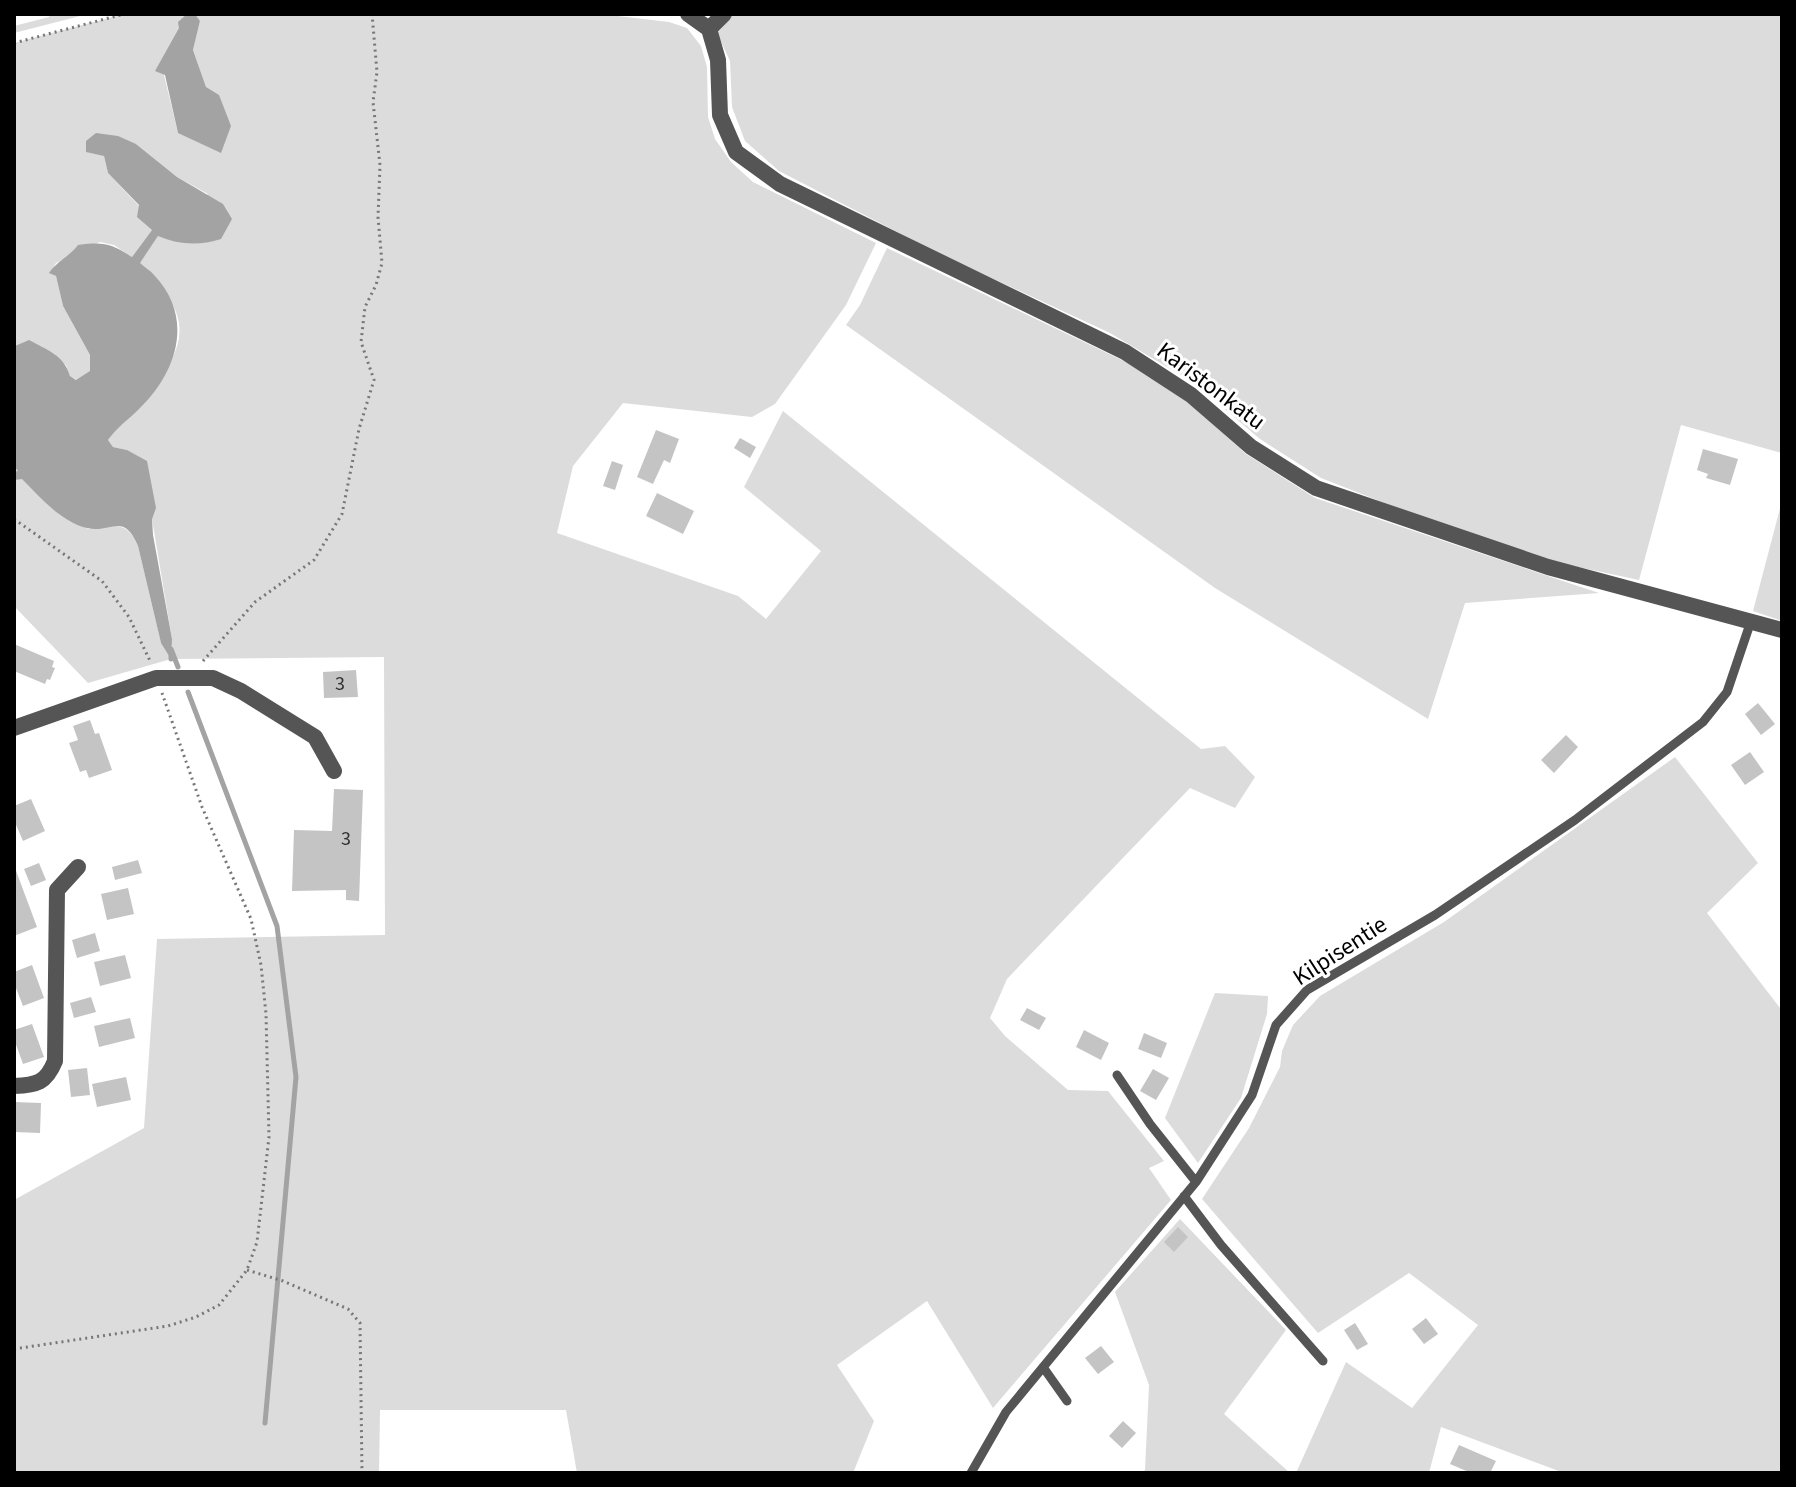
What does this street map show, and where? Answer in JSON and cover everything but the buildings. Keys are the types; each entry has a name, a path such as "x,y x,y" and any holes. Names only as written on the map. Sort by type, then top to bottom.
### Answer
{"street":[{"path":"688,14 709,29 724,14"},
{"name":"Karistonkatu","path":"709,29 718,60 720,115 736,152 780,184 1125,352 1191,395 1251,447 1316,488 1548,567 1782,630"},
{"path":"14,728 156,678 213,678 241,691 315,737 334,771"},
{"path":"14,1086 37,1085 49,1076 55,1061 57,890 78,867"}],"lane":[{"name":"Kilpisentie","path":"971,1473 1006,1412 1196,1182 1252,1095 1276,1025 1307,990 1435,915 1575,820 1703,722 1727,692 1751,621"},
{"path":"1117,1075 1150,1124 1196,1182"},
{"path":"1184,1196 1221,1245 1323,1361"},
{"path":"1043,1367 1067,1401"}],"path":[{"path":"14,43 124,14"},
{"path":"188,679 255,602 314,560 342,514 359,429 374,380 361,342 365,307 382,263 378,217 380,165 373,102 377,72 372,14"},
{"path":"14,519 102,581 129,617 156,678 202,807 251,919 261,965 266,1014 269,1137 257,1242 247,1270 219,1305 168,1326 14,1349"},
{"path":"247,1270 283,1281 348,1309 360,1323 362,1473"}],"shaded area":[{"path":"50,14 88,14 14,33 14,26 49,17"},
{"path":"124,14 187,14 179,28 164,75 178,133 231,126 206,87 193,50 200,21 195,14 601,14 669,22 687,28 701,46 707,67 708,117 715,139 731,162 753,182 876,243 846,305 775,404 752,417 623,403 573,466 557,533 738,596 766,619 821,551 744,487 783,411 1201,749 1225,746 1255,777 1235,808 1190,788 1007,979 990,1018 1005,1036 1068,1090 1108,1091 1164,1161 1149,1168 1171,1200 993,1408 927,1301 837,1365 874,1421 853,1473 577,1473 566,1410 380,1410 379,1473 14,1471 14,1200 144,1128 157,939 385,935 384,657 171,659 88,683 14,606 14,466 88,529 118,526 129,532 138,546 161,643 172,639 152,519 127,450 113,447 108,440 161,377 178,341 179,322 171,302 139,264 158,236 208,194 177,177 136,144 104,156 108,173 139,206 152,230 132,257 114,245 100,242 56,263 50,273 56,276 63,306 90,355 90,372 77,380 70,376 66,365 15,346 14,349 14,43"},
{"path":"187,14 195,14 200,21 193,50 206,87 219,95 231,126 221,153 178,133 165,75 155,71 179,28 178,22"},
{"path":"734,14 1782,14 1782,453 1681,425 1639,580 1550,561 1405,511 1321,478 1260,439 1194,383 1110,333 942,255 779,171 745,141 732,107 730,61 717,33"},
{"path":"96,133 118,136 136,144 177,177 223,204 232,219 221,239 213,241 189,244 158,236 140,263 167,292 174,309 176,344 171,362 152,394 108,440 113,447 127,450 147,461 156,508 152,519 153,535 172,639 171,659 161,643 138,546 127,529 116,526 95,529 77,525 52,508 22,479 14,480 14,472 18,471 14,466 15,346 29,340 48,350 64,363 70,376 76,380 90,371 90,355 63,306 56,276 49,273 78,245 106,245 132,257 152,230 137,217 139,205 108,173 104,156 86,152 86,141"},
{"path":"887,248 1130,364 1189,403 1246,454 1315,498 1599,593 1465,603 1428,719 1215,588 846,325 860,305"},
{"path":"1782,501 1782,621 1753,611"},
{"path":"1675,757 1758,863 1707,913 1782,1008 1782,1473 1564,1473 1441,1427 1429,1473 1296,1473 1346,1362 1412,1408 1478,1325 1409,1273 1318,1333 1202,1199 1249,1128 1280,1067 1282,1051 1293,1025 1320,996 1444,922"},
{"path":"1215,993 1268,996 1267,1014 1241,1098 1198,1163 1165,1118"},
{"path":"1180,1219 1286,1330 1224,1414 1290,1473 1142,1473 1145,1470 1149,1385 1115,1292"}],"waterway":[{"path":"171,659 171,649 178,667"},
{"path":"188,692 277,926 296,1077 265,1423"}]}
